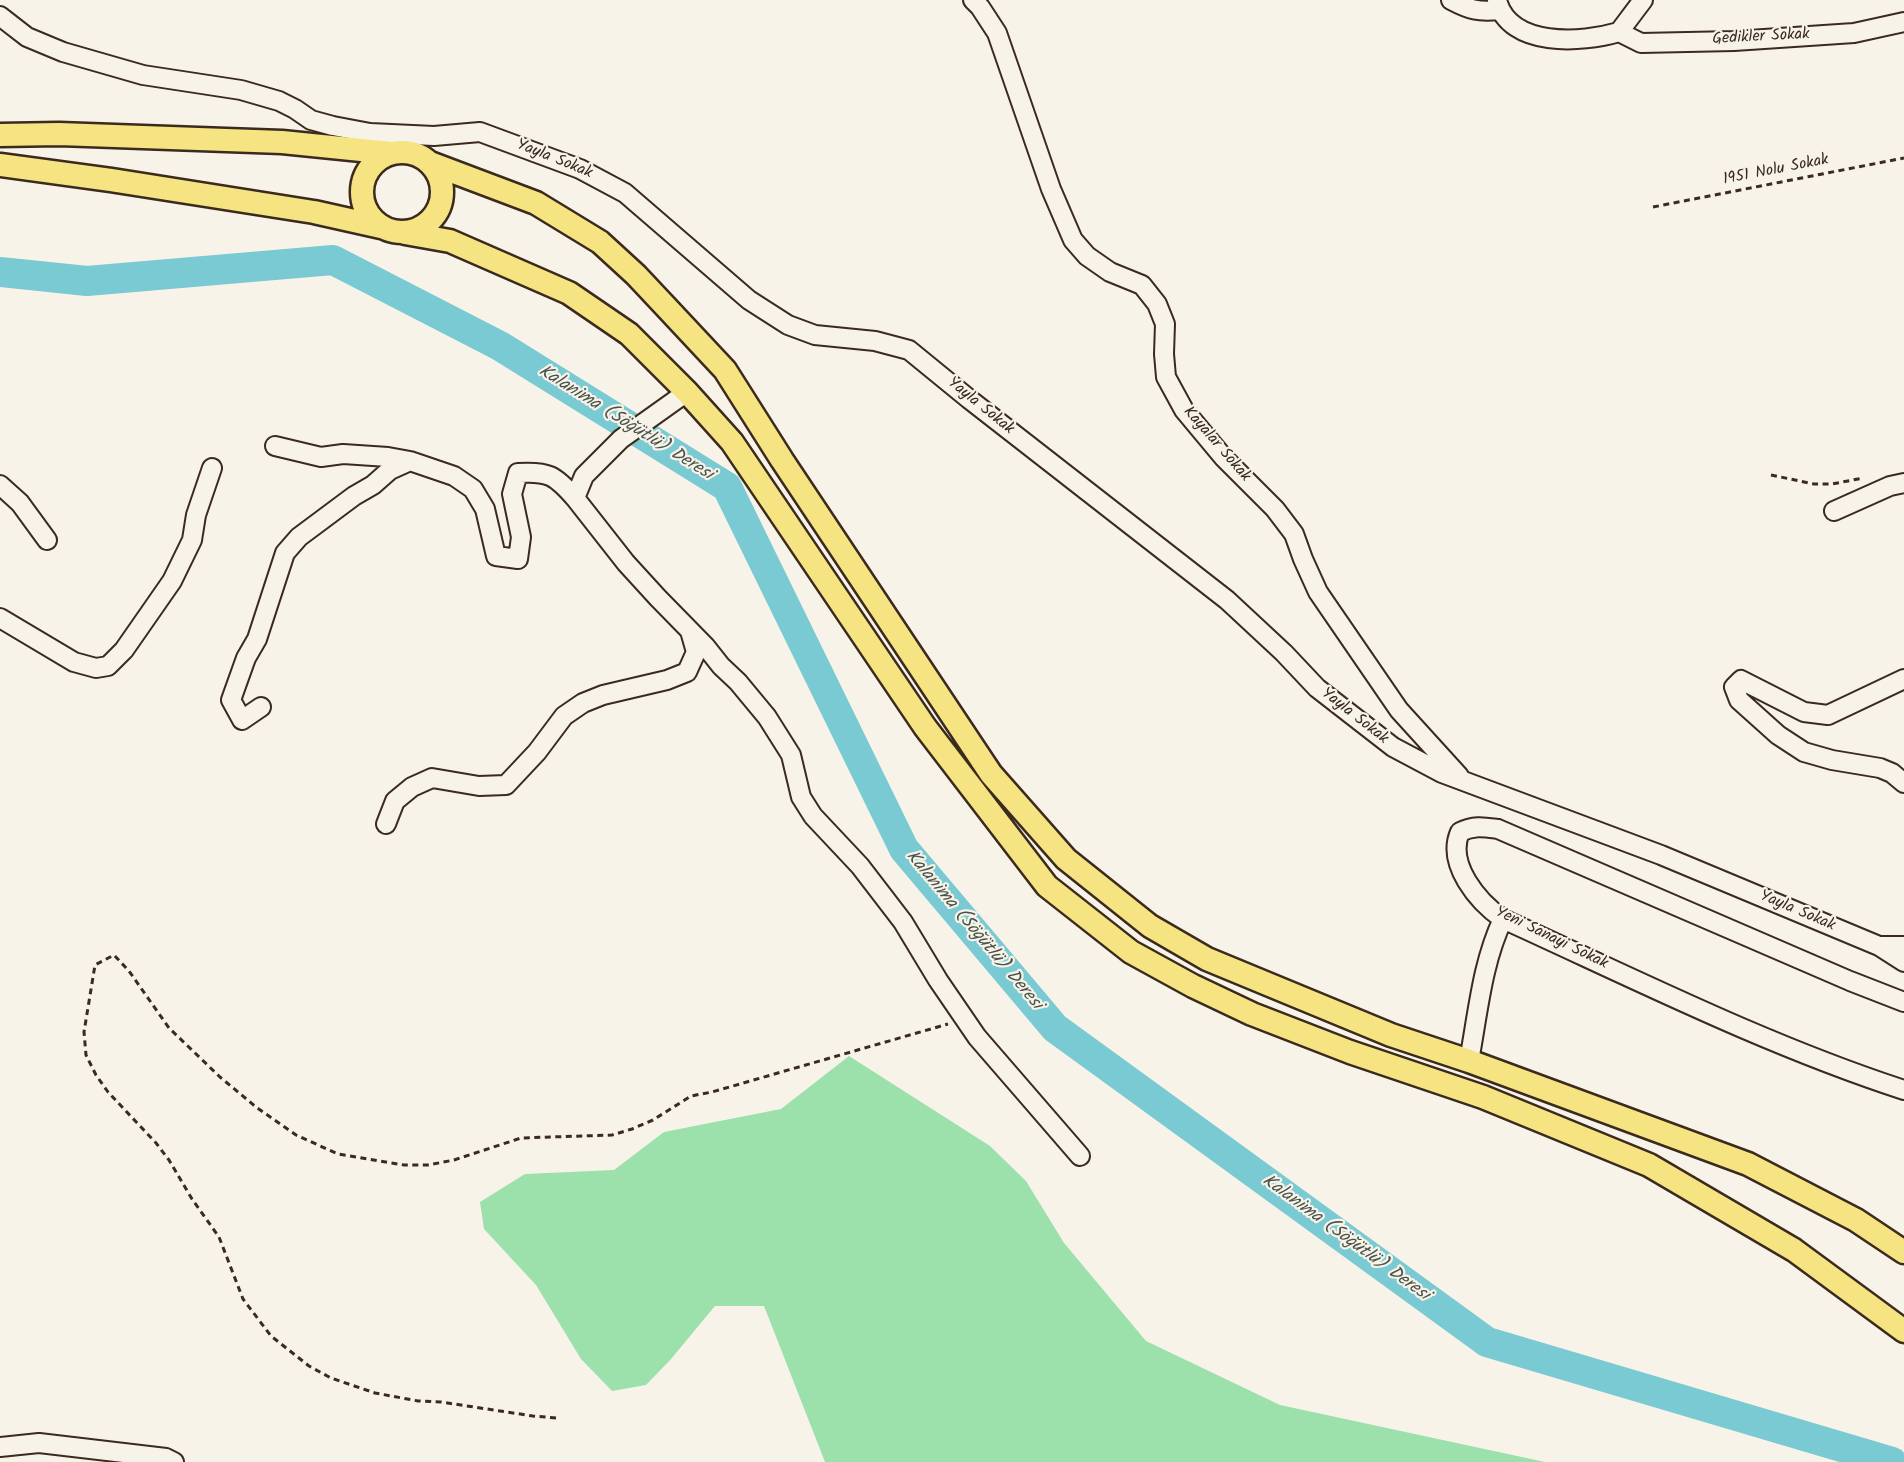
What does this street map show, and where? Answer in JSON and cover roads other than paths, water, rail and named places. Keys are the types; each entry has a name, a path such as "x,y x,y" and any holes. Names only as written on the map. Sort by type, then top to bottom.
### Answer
{"main road":[{"path":"0,135 58,134 282,142 391,153 405,152 536,202 600,242 636,275 725,370 782,460 992,774 1066,859 1150,926 1207,959 1391,1035 1748,1164 1856,1220 1904,1252"},
{"path":"381,227 371,219 364,208 361,196 363,182 369,169 378,159 391,153"},
{"path":"405,233 418,230 429,223 437,213 442,187 438,174 430,163"},
{"path":"0,165 314,212 381,227 393,232 450,242 569,293 629,334 687,392 732,442 925,727 1047,886 1131,952 1193,986 1252,1014 1350,1052 1483,1097 1649,1165 1794,1250 1904,1331"}],"street":[{"name":"Kayalar Sokak","path":"973,0 997,33 1051,189 1073,240 1087,256 1110,272 1142,285 1157,304 1165,324 1166,377 1184,410 1224,458 1275,509 1294,534 1318,592 1399,710 1463,781"},
{"path":"1451,0 1468,9 1487,11 1498,5 1513,25 1531,35 1577,40 1619,32 1643,0"},
{"name":"Yayla Sokak","path":"0,16 27,37 63,52 143,75 241,90 279,101 296,109 311,120 333,126 370,133 434,136 480,132 580,169 625,193 749,300 788,325 815,335 874,341 909,350 1227,600 1284,653 1317,688 1359,723 1393,747 1463,781 1662,855 1879,946 1904,946"},
{"name":"Gedikler Sokak","path":"1619,32 1641,43 1734,41 1854,33 1904,22"},
{"path":"575,498 584,476 621,440 687,392"},
{"path":"275,446 321,457 343,454 388,457 454,476 473,489 485,509 496,556 518,559 521,537 512,494 518,473 539,471 560,480 626,563 738,682 774,726 791,755 801,797 813,816 860,866 903,922 977,1037 1080,1156"},
{"path":"261,706 242,720 231,700 246,658 257,639 285,552 299,537 390,470 410,462"},
{"path":"0,618 75,662 96,668 108,666 124,650 172,581 192,540 196,515 212,468"},
{"path":"1834,511 1890,486 1904,483"},
{"path":"2,492 20,503 47,540"},
{"path":"386,824 395,801 412,786 432,778 479,786 506,785 537,752 564,716 584,703 603,695 668,680 687,672 696,652 690,631"},
{"path":"1904,679 1828,715 1804,712 1741,680 1734,687 1739,700 1778,735 1804,752 1832,760 1880,768 1892,773 1904,783"},
{"name":"Yeni Sanayi Sokak","path":"1904,1002 1850,981 1498,829 1470,827 1460,832 1457,840 1457,852 1461,866 1481,902 1503,919 1763,1037 1846,1071 1904,1090"},
{"path":"1469,1062 1493,940 1503,919"},
{"path":"1879,946 1904,963"},
{"path":"0,1447 39,1443 166,1458 174,1462"}],"waterway":[{"name":"Kalanima (Söğütlü) Deresi","path":"0,272 87,281 333,260 500,346 727,487 904,849 1055,1028 1487,1342 1892,1462"}]}
